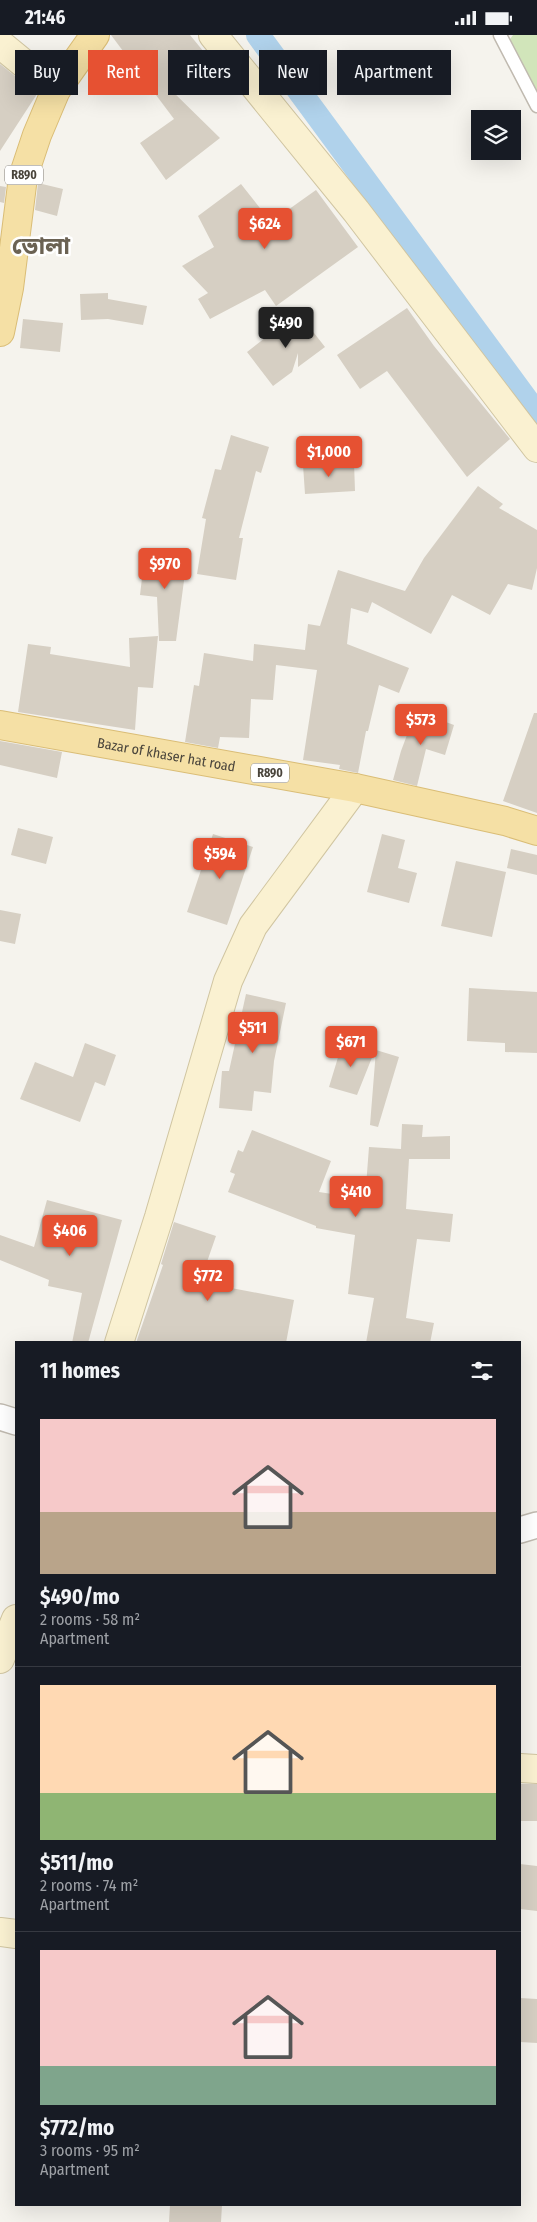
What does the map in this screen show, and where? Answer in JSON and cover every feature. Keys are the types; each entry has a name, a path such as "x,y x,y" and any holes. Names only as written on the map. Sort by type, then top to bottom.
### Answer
{"main road":[{"name":"R890","path":"78,59 95,35"},
{"name":"R890","path":"0,332 9,288 23,177 37,135 54,95"},
{"name":"Bazar of khaser hat road","path":"0,725 355,788 505,821 537,831"}],"street":[{"path":"213,35 356,211 537,448"},
{"path":"0,44 15,56"},
{"path":"120,1341 159,1217 228,981 254,926 355,788"},
{"path":"0,1417 15,1422"},
{"path":"521,1531 537,1525"},
{"path":"0,1659 15,1622"},
{"path":"521,1768 537,1769"},
{"path":"0,1931 15,1933"}],"lane":[{"path":"500,35 537,106"}],"green space":[{"path":"513,35 537,35 537,97 508,42"}],"building":[{"path":"111,35 190,35 202,50 168,50 168,95 176,95 220,138 166,180 140,143 174,119 156,95 158,95 158,50 122,50"},
{"path":"0,64 15,76 15,95 36,95 0,151"},
{"path":"38,183 63,189 57,216 35,210"},
{"path":"241,184 271,222 316,190 358,247 276,306 265,290 210,319 198,299 208,293 182,266 214,247 198,216"},
{"path":"0,186 6,187 4,203 0,202"},
{"path":"108,293 108,299 147,306 143,325 108,319 81,320 80,294"},
{"path":"407,308 434,346 510,439 467,477 387,371 360,389 337,355"},
{"path":"296,310 325,347 298,367 298,353 292,372 273,386 247,352 296,314"},
{"path":"23,319 63,323 60,352 20,348"},
{"path":"231,435 269,447 261,473 256,471 239,538 243,538 236,580 197,574 206,519 202,518 215,469 221,470"},
{"path":"354,462 355,491 305,494 303,465"},
{"path":"478,486 503,504 499,508 537,530 537,568 532,590 508,584 490,615 452,595 431,634 372,602 368,613 351,608 347,644 409,668 399,693 379,685 368,731 366,731 358,773 339,769 340,765 303,760 317,670 276,665 273,700 251,699 249,738 220,737 218,748 185,742 194,685 199,686 204,653 253,661 254,644 305,650 308,624 320,626 338,570 405,591 424,558"},
{"path":"145,553 187,558 176,641 159,641 157,597 140,595"},
{"path":"158,636 153,688 138,687 135,730 18,712 28,644 51,647 50,654 130,667 129,638"},
{"path":"416,711 454,725 445,755 426,749 417,786 393,780 401,751"},
{"path":"534,713 537,713 537,813 503,801"},
{"path":"0,741 62,752 57,778 0,765"},
{"path":"18,828 53,837 46,864 11,855"},
{"path":"213,834 253,847 227,925 187,912"},
{"path":"382,834 405,840 398,868 417,873 409,903 367,892"},
{"path":"511,849 537,855 537,875 507,868"},
{"path":"456,861 506,872 492,937 441,926"},
{"path":"0,910 21,914 15,944 0,941"},
{"path":"469,988 537,992 537,1053 505,1052 505,1043 467,1041"},
{"path":"246,994 286,1003 274,1061 271,1093 254,1091 252,1111 219,1108 222,1071 229,1071"},
{"path":"343,1041 375,1050 357,1095 329,1087"},
{"path":"85,1043 116,1055 105,1086 95,1082 80,1122 20,1099 35,1062 73,1077"},
{"path":"376,1050 399,1057 378,1127 370,1125"},
{"path":"402,1124 423,1125 422,1137 450,1136 450,1159 409,1159 406,1209 453,1214 450,1242 417,1239 406,1318 434,1323 430,1341 366,1341 374,1298 348,1294 355,1235 316,1228 316,1226 228,1192 235,1174 230,1172 238,1150 243,1152 252,1130 331,1161 319,1192 365,1199 369,1147 401,1149"},
{"path":"47,1200 122,1220 89,1341 72,1341 82,1293 48,1286 49,1280 0,1260 0,1235 34,1247"},
{"path":"174,1222 216,1236 200,1282 294,1300 286,1341 137,1341 163,1265 161,1264"},
{"path":"521,1784 537,1784 537,1821 521,1821"},
{"path":"521,1864 537,1866 537,1911 521,1909"},
{"path":"521,1998 537,1999 537,2043 521,2042"},
{"path":"170,2206 222,2206 221,2222 169,2222"}],"waterway":[{"path":"258,35 537,414"}],"district":[{"name":"ভোলা","path":"41,246"}]}
